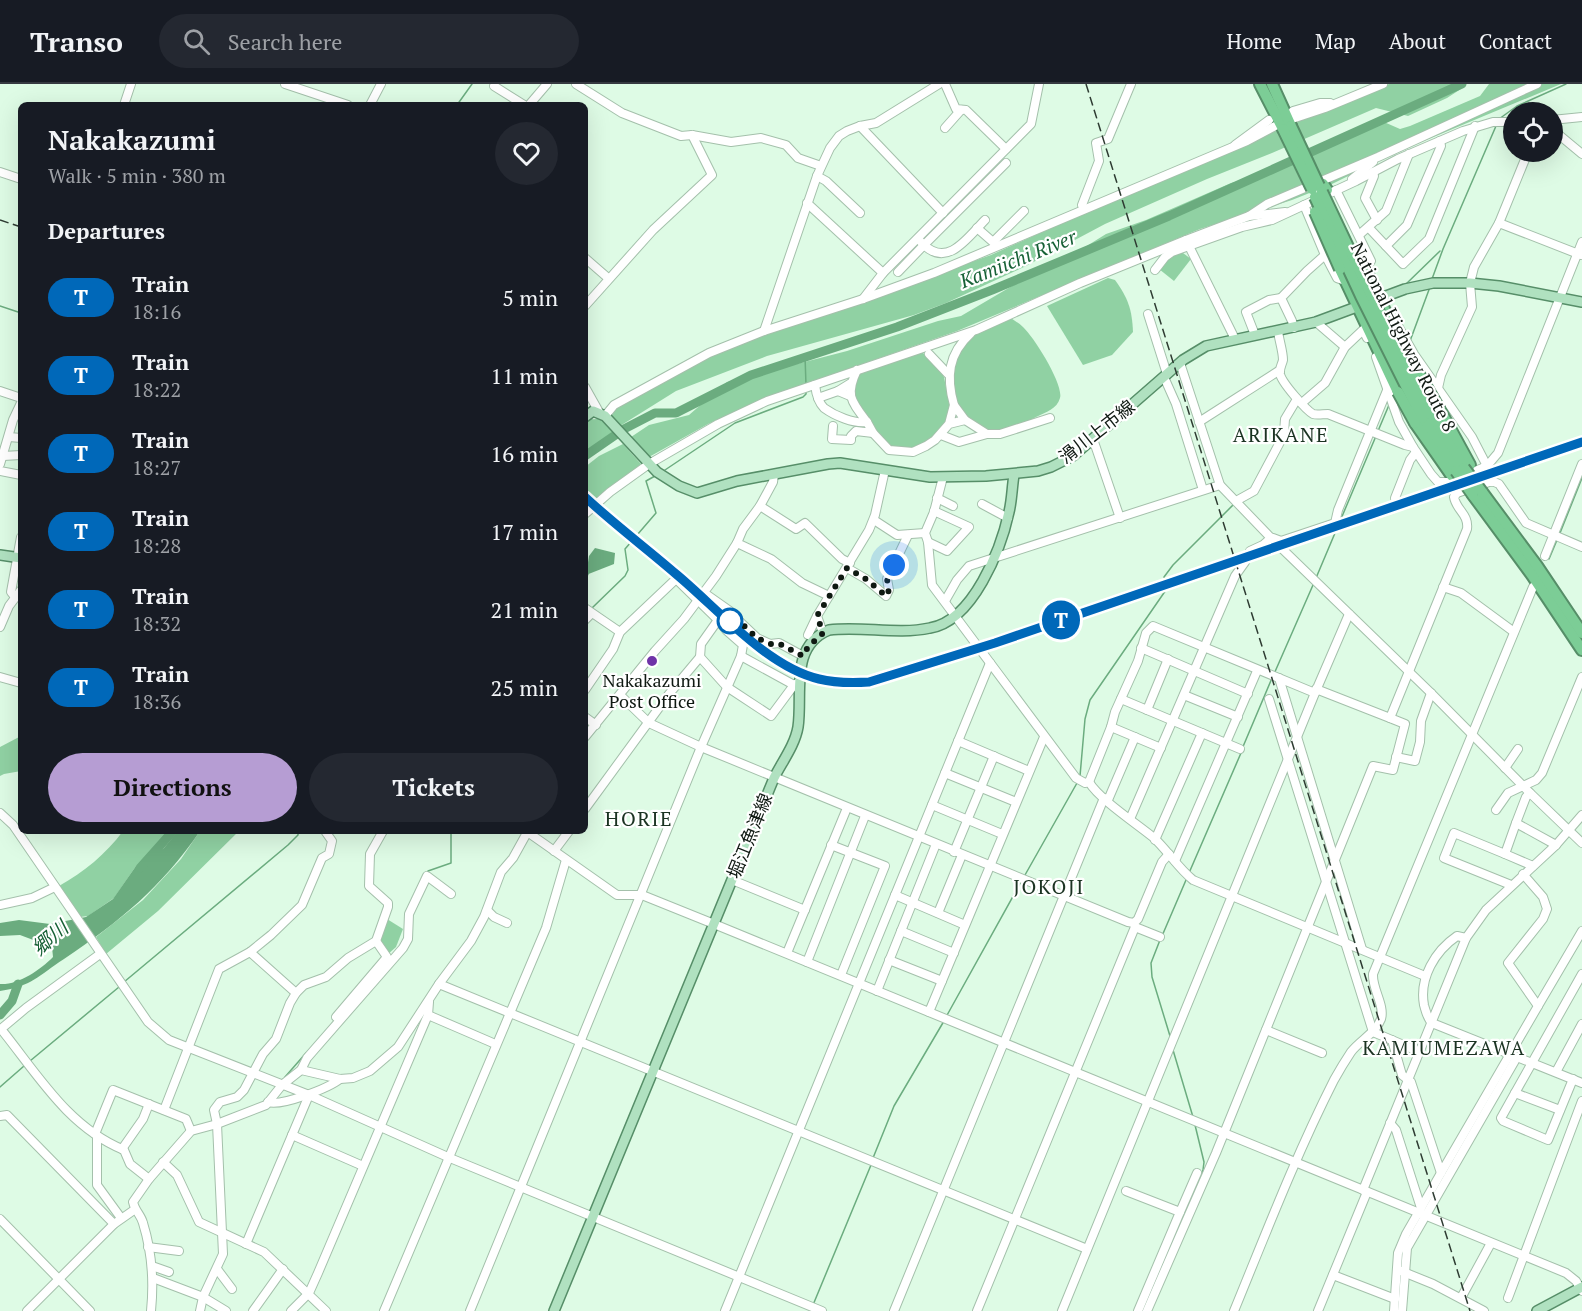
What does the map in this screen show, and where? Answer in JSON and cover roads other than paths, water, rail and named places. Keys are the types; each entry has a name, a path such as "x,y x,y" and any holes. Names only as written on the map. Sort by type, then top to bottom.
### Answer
{"highway":[{"path":"1260,84 1284,121"},
{"path":"1272,84 1284,121 1318,192 1359,255 1392,326 1416,369 1427,417 1477,494 1537,566 1582,633"},
{"path":"1301,157 1318,192 1329,247 1358,307 1368,336 1393,390 1427,417 1460,470 1490,510 1582,650"},
{"name":"National Highway Route 8","path":"1318,192 1361,296 1427,417"}],"main road":[{"name":"滑川上市線","path":"602,414 649,464 665,477 698,493 737,481 840,463 943,477 1014,475 1052,467 1073,456 1180,363 1206,346 1316,322 1379,299 1433,283 1499,286 1582,302"},
{"path":"588,415 593,411 602,414"},
{"path":"803,656 808,647 823,633 839,629 919,630 934,628 956,616 976,593 993,558 1008,518 1014,475"},
{"path":"0,555 18,558"},
{"name":"堀江魚津線","path":"554,1311 774,778 796,736 799,714 796,684 803,656"},
{"path":"1537,1311 1551,1308 1582,1289"}],"street":[{"path":"125,102 131,84"},
{"path":"285,84 320,101"},
{"path":"372,102 381,84"},
{"path":"532,102 547,84"},
{"path":"576,84 622,113 681,136 692,135 732,141 761,138 786,145 798,158 821,166"},
{"path":"764,331 817,176 839,136 860,126 876,123 886,118 939,84"},
{"path":"945,84 956,109 966,110 1006,149"},
{"path":"863,299 883,273 1030,124 1039,84"},
{"path":"1082,205 1099,161 1096,143 1108,139 1131,84"},
{"path":"588,392 602,414 614,405 709,353 764,331 863,299 944,269 1232,148 1284,121 1383,84"},
{"path":"1155,270 1165,257 1188,243 1249,216 1267,204 1378,157 1537,84"},
{"path":"494,86 519,102"},
{"path":"945,128 961,110"},
{"path":"1563,119 1582,117"},
{"path":"588,511 610,492 649,464 728,419 767,401 976,330 1144,257 1272,220 1318,192 1348,185 1409,154 1475,126 1503,122"},
{"path":"860,126 943,213"},
{"path":"1369,228 1403,264 1429,239 1475,126"},
{"path":"588,302 652,230 712,175 692,135"},
{"path":"1563,138 1582,154"},
{"path":"1386,246 1407,225 1441,146 1440,141"},
{"path":"1359,235 1386,211 1409,154"},
{"path":"1348,185 1351,179 1378,157"},
{"path":"1399,422 1440,391 1441,375 1472,308 1470,283 1474,267 1499,222 1524,162"},
{"path":"898,272 1006,163"},
{"path":"0,172 18,178"},
{"path":"1373,172 1374,176 1365,198 1377,220"},
{"path":"817,176 826,181 860,213"},
{"path":"1318,192 1359,235 1371,261 1365,268"},
{"path":"1318,192 1325,255 1337,278 1345,281"},
{"path":"807,203 883,273"},
{"path":"977,228 993,242 1024,211"},
{"path":"1249,216 1286,213"},
{"path":"918,238 933,253 939,255 949,253 985,220"},
{"path":"1499,222 1580,255"},
{"path":"1393,390 1399,422 1414,449 1438,482 1444,483 1487,466 1498,453 1560,298 1580,255 1582,242"},
{"path":"1188,243 1235,339"},
{"path":"1256,335 1246,312 1269,300 1281,298 1325,255"},
{"path":"588,261 608,278"},
{"path":"1281,298 1294,328"},
{"path":"1148,314 1165,376 1203,490"},
{"path":"1316,322 1345,347"},
{"path":"1392,326 1397,324 1414,354 1472,437 1487,466"},
{"path":"976,330 959,347 948,374 949,389 954,405 965,420 987,434"},
{"path":"1236,501 1254,491 1279,444 1288,413 1300,400 1325,383 1345,347 1363,330 1368,336"},
{"path":"1278,331 1283,358 1280,370 1282,379 1316,415 1328,414 1414,449"},
{"path":"929,354 948,374"},
{"path":"1180,363 1220,485 1271,538 1582,843"},
{"path":"856,370 851,383 852,403 880,442 890,450 913,452 926,446 941,435 949,424 954,405"},
{"path":"1199,422 1280,370"},
{"path":"818,398 838,391 851,383"},
{"path":"815,385 818,398 824,407 858,423 867,422"},
{"path":"1250,551 1271,538 1281,541 1335,523 1338,510 1371,432 1393,390"},
{"path":"0,391 18,397"},
{"path":"838,391 850,396"},
{"path":"1,460 18,409"},
{"path":"941,435 959,442 987,434 1000,434 1050,418"},
{"path":"949,424 965,420"},
{"path":"833,426 832,438 851,440 851,436 856,431 873,433"},
{"path":"9,437 18,438"},
{"path":"1094,439 1120,518"},
{"path":"1395,498 1414,449"},
{"path":"1,460 18,456"},
{"path":"1545,556 1582,464"},
{"path":"808,635 874,520 885,470"},
{"path":"0,471 18,475"},
{"path":"588,734 684,619 716,576 743,529 760,506 773,482 774,475"},
{"path":"943,477 934,511 925,533 932,585 1076,778 1085,783 1089,782 1155,840 1193,880 1425,976"},
{"path":"1390,718 1468,522 1455,503 1456,493 1492,481 1499,484 1526,524 1582,547"},
{"path":"945,601 957,580 969,566 1220,485"},
{"path":"936,498 953,506"},
{"path":"982,504 1008,518"},
{"path":"760,506 796,528 805,523 848,566 886,596 889,590 887,579 908,535"},
{"path":"928,542 947,551 969,527 934,511"},
{"path":"874,520 897,535 925,533"},
{"path":"737,543 771,559 802,583 829,596"},
{"path":"15,597 11,592 18,562"},
{"path":"1130,819 1234,576 1245,562"},
{"path":"470,1311 701,747 741,656 743,645 676,579 620,632 613,649 588,686"},
{"path":"1443,587 1461,594 1514,632"},
{"path":"1234,1311 1295,1162 1335,1078 1351,1052 1373,1032 1382,1017 1372,982 1373,974 1533,587"},
{"path":"703,591 737,616 739,621 757,638 770,644 778,643 803,656"},
{"path":"0,627 18,594"},
{"path":"588,611 620,632"},
{"path":"1063,1311 1146,1102 1349,614"},
{"path":"817,616 823,633"},
{"path":"588,805 700,657 701,644 718,620"},
{"path":"1089,782 1138,661 1146,633 1153,626 1257,670 1405,724 1393,770 1373,766 1223,1133 1191,1197 1147,1311"},
{"path":"1141,648 1248,694"},
{"path":"700,657 726,687 771,716 796,684 741,656"},
{"path":"1147,710 1168,659"},
{"path":"725,1311 990,663"},
{"path":"1175,861 1257,670"},
{"path":"1505,854 1527,790 1542,773 1582,676"},
{"path":"0,677 18,682"},
{"path":"1279,678 1362,949"},
{"path":"1396,757 1414,761 1420,742 1421,721 1431,693"},
{"path":"620,695 649,723 701,747 1160,937"},
{"path":"1184,695 1238,717"},
{"path":"1121,699 1240,749"},
{"path":"1269,699 1373,1032 1419,1052"},
{"path":"588,719 596,725"},
{"path":"1111,727 1161,748"},
{"path":"1155,840 1203,733"},
{"path":"929,1012 1044,736"},
{"path":"894,1311 1064,896 1135,737"},
{"path":"958,741 1029,771"},
{"path":"1505,768 1518,749"},
{"path":"938,913 968,819 994,756"},
{"path":"945,772 1016,802"},
{"path":"1496,810 1509,793 1527,790"},
{"path":"932,805 1002,834"},
{"path":"787,953 847,808"},
{"path":"0,813 18,833"},
{"path":"1318,1311 1390,1123 1466,938 1486,910 1556,845 1582,815"},
{"path":"807,962 865,816"},
{"path":"1516,823 1556,845"},
{"path":"1511,885 1444,858 1454,833 1533,866"},
{"path":"19,834 148,1022 169,1041 282,1084 521,1188 819,1310"},
{"path":"164,1110 219,969 250,952 302,905 322,858 329,854 332,841 327,834"},
{"path":"200,1311 203,1297 223,1254 224,1234 217,1124 214,1110 220,1102 237,1097 249,1081 263,1054 276,1039 296,993 304,985 326,977 348,958 376,941 388,907 388,903 369,886 370,854 381,834"},
{"path":"301,1070 340,1079 353,1078 370,1071 398,1047 471,940 487,910 501,872 513,858 525,834"},
{"path":"531,834 617,895 642,895 841,975 1566,1273 1582,1289"},
{"path":"554,851 566,834"},
{"path":"877,991 936,844"},
{"path":"831,845 885,866 841,975"},
{"path":"977,1311 1135,925 1162,862 1169,854"},
{"path":"384,1311 546,928 566,860"},
{"path":"1523,874 1543,897 1547,909 1543,919 1508,963 1538,1006"},
{"path":"151,1311 152,1266 142,1220 134,1210 133,1202 149,1179 191,1131 217,1124 268,1102 282,1084 301,1070 305,1057 403,948 408,939 409,914 427,876 451,894"},
{"path":"732,880 805,910"},
{"path":"0,905 32,898 55,889"},
{"path":"895,895 965,925"},
{"path":"487,910 494,917 507,923"},
{"path":"1402,1311 1400,1245 1513,1056 1538,1006 1582,931"},
{"path":"901,932 954,953"},
{"path":"1466,938 1458,936 1450,941 1432,962 1425,976 1422,992 1427,1018 1432,1023 1513,1056 1532,1062 1579,1080 1560,1110 1548,1140 1501,1118 1532,1062 1579,986 1582,974"},
{"path":"336,1017 387,957 376,941"},
{"path":"250,952 296,993"},
{"path":"99,953 26,1008 1,1030 66,1112 105,1141 124,1150 130,1164 149,1179"},
{"path":"889,960 942,981"},
{"path":"439,984 1087,1249"},
{"path":"291,1311 309,1293 428,1015 429,1001"},
{"path":"428,1015 493,1043"},
{"path":"1556,1072 1582,1024"},
{"path":"1266,1030 1322,1053"},
{"path":"1392,1040 1402,1075 1412,1082 1442,1173"},
{"path":"1421,1212 1513,1056"},
{"path":"268,1102 273,1104 308,1095 333,1085 340,1079"},
{"path":"121,1218 97,1185 96,1135 113,1090 186,1119 191,1131"},
{"path":"1515,1093 1560,1110"},
{"path":"246,1244 308,1095"},
{"path":"1508,1298 1582,1101"},
{"path":"122,1149 143,1119 149,1104"},
{"path":"0,1116 7,1116 114,1224"},
{"path":"1390,1123 1396,1130 1421,1212"},
{"path":"292,1135 363,1166"},
{"path":"163,1162 177,1175 199,1222 264,1252 326,1311"},
{"path":"1138,1311 1180,1212 1191,1197 1197,1173"},
{"path":"1126,1191 1180,1212"},
{"path":"27,1311 114,1224 134,1210"},
{"path":"0,1219 90,1311"},
{"path":"1461,1298 1491,1242"},
{"path":"148,1247 179,1251"},
{"path":"152,1266 169,1272"},
{"path":"217,1269 232,1288"},
{"path":"253,1311 283,1269"},
{"path":"1400,1271 1461,1298 1484,1311"},
{"path":"1394,1311 1400,1271"},
{"path":"1333,1275 1395,1299"},
{"path":"153,1278 203,1297 226,1311"}],"water":[{"path":"595,548 615,553 614,564 588,574 589,556"},
{"name":"郷川","path":"176,834 198,834 155,887 121,917 34,980 0,991 0,984 7,984 29,976 53,957 52,947 20,935 0,936 0,923 19,920 50,924 86,917 113,899 136,866 164,848"}],"waterway":[{"path":"459,102 472,84"},
{"name":"Kamiichi River","path":"588,454 624,429 655,413 676,413 751,375 897,327 992,290 1169,216 1462,84"},
{"path":"1499,119 1517,106 1566,84"},
{"path":"1432,279 1496,126"},
{"path":"1405,285 1440,251"},
{"path":"1410,341 1430,287"},
{"path":"0,306 18,312"},
{"path":"805,356 806,385"},
{"path":"662,472 735,423 803,397 806,390"},
{"path":"1378,431 1389,405"},
{"path":"1316,578 1376,436"},
{"path":"592,608 625,576 628,570 625,549 656,513 646,481 655,476"},
{"path":"1560,533 1582,478"},
{"path":"1080,776 1085,719 1090,700 1168,587 1164,577 1173,565 1233,505"},
{"path":"1549,559 1557,540"},
{"path":"1274,674 1313,585"},
{"path":"1242,749 1272,678"},
{"path":"1189,873 1241,753"},
{"path":"1025,875 1077,783"},
{"name":"Kamiichi River","path":"140,868 170,834"},
{"path":"124,982 288,845 298,834"},
{"path":"427,874 428,871 451,863 451,834"},
{"path":"1162,936 1186,880"},
{"path":"946,1017 1021,882"},
{"path":"1570,959 1582,938"},
{"path":"1160,940 1151,963 1152,977 1170,1036"},
{"path":"0,1015 12,1001 18,984"},
{"path":"30,1061 119,987"},
{"path":"1515,1053 1534,1020"},
{"path":"873,1158 894,1106 944,1021"},
{"path":"1173,1050 1193,1117"},
{"path":"285,1077 306,1053"},
{"path":"0,1087 24,1066"},
{"path":"1144,1307 1203,1170 1204,1162 1195,1125"},
{"path":"813,1305 871,1165"},
{"path":"1427,1206 1443,1179"}],"railway":[{"path":"1086,84 1470,1311"},
{"path":"0,220 18,226"},
{"path":"588,500 683,580 746,638 781,663 800,673 819,679 869,682 995,643 1582,442"}],"train":[{"name":"T","path":"588,500 769,656 816,679 830,682 869,682 995,643 1582,442"}],"place":[{"name":"Nakakazumi Post Office","path":"652,661"}],"district":[{"name":"ARIKANE","path":"1281,435"},
{"name":"HORIE","path":"639,819"},
{"name":"JOKOJI","path":"1049,887"},
{"name":"KAMIUMEZAWA","path":"1444,1048"}]}
